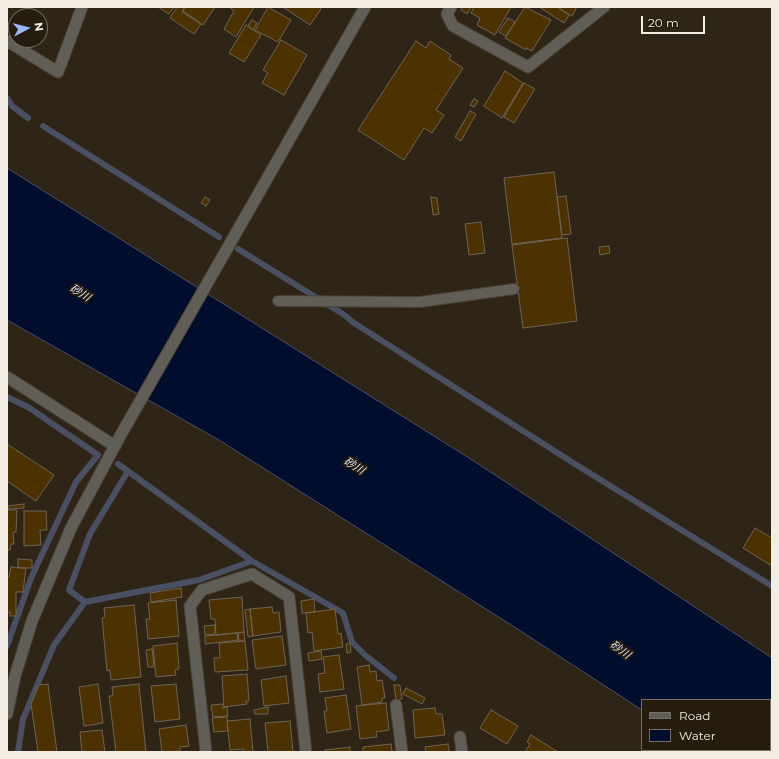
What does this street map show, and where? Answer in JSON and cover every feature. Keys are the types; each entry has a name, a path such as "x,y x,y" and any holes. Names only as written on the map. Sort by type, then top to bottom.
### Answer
{"street":[{"path":"7,41 58,72 82,7"},
{"path":"7,714 15,676 32,621 70,528 212,273 365,7"},
{"path":"451,7 447,14 453,26 528,67 604,7"},
{"path":"7,377 117,442"},
{"path":"206,752 190,606 202,590 252,574 289,597 306,752"},
{"path":"396,705 402,752"},
{"path":"460,737 462,752"}],"lane":[{"path":"278,301 420,302 514,289"}],"water":[{"name":"砂川","path":"7,168 480,465 772,658 772,752 704,751 771,751 771,699 641,699 641,709 516,628 219,440 7,320"}],"building":[{"path":"158,7 174,7 169,14"},
{"path":"177,7 185,7 182,12 201,24 194,34 170,18"},
{"path":"185,7 215,7 203,25 183,11"},
{"path":"229,7 254,7 236,37 224,29 234,11"},
{"path":"268,7 291,20 278,42 255,30"},
{"path":"283,7 320,7 321,9 310,25"},
{"path":"463,7 471,7 467,14 461,10"},
{"path":"474,7 511,7 495,35 477,25 480,18 471,13"},
{"path":"525,7 551,20 532,51 527,48 526,50 505,38"},
{"path":"539,7 557,7 569,15 564,23"},
{"path":"557,7 577,7 572,16"},
{"path":"508,18 515,22 506,36 499,32"},
{"path":"252,20 257,23 253,30 248,26"},
{"path":"246,25 261,35 244,62 229,53"},
{"path":"281,40 307,55 284,95 262,83 268,73 263,70"},
{"path":"416,41 426,48 430,41 451,55 449,59 463,68 436,110 444,115 432,133 424,128 404,160 358,130"},
{"path":"505,71 523,83 502,118 484,106"},
{"path":"524,83 535,89 514,123 504,117"},
{"path":"474,99 478,101 474,107 470,105"},
{"path":"470,111 476,114 461,141 455,137"},
{"path":"554,172 562,238 512,244 504,178"},
{"path":"566,196 571,234 562,235 557,197"},
{"path":"205,197 210,200 206,206 201,203"},
{"path":"431,197 437,198 439,214 433,215"},
{"path":"481,222 485,253 469,255 465,224"},
{"path":"567,238 577,321 523,328 512,245"},
{"path":"609,246 610,253 600,255 599,247"},
{"path":"7,444 54,475 36,501 7,481"},
{"path":"24,504 24,508 8,509 8,506"},
{"path":"7,510 17,510 16,532 13,532 14,544 11,544 10,550 7,550"},
{"path":"24,511 46,511 47,530 40,530 41,545 24,546"},
{"path":"755,528 772,538 772,566 743,548"},
{"path":"18,559 32,560 32,568 18,568"},
{"path":"11,567 26,568 23,592 16,592 16,616 10,616 10,612 7,612 7,577 9,577"},
{"path":"181,588 182,597 151,602 150,593"},
{"path":"242,597 244,632 216,635 215,619 211,619 209,600"},
{"path":"314,599 315,612 302,613 301,601"},
{"path":"176,600 179,636 148,639 146,619 150,619 148,603"},
{"path":"134,605 141,677 111,680 110,670 107,671 102,618 105,617 104,608"},
{"path":"272,607 273,613 279,612 281,632 253,636 250,609"},
{"path":"250,609 253,636 248,637 245,610"},
{"path":"335,609 338,634 341,633 343,647 314,651 312,632 308,633 306,613"},
{"path":"215,625 215,634 205,635 204,626"},
{"path":"244,632 245,641 239,641 238,633"},
{"path":"237,633 238,640 205,644 205,636"},
{"path":"282,636 286,665 256,669 252,640"},
{"path":"245,641 248,670 215,672 214,658 220,658 219,643"},
{"path":"177,643 179,669 175,670 176,675 156,677 153,646"},
{"path":"350,643 351,652 347,653 346,644"},
{"path":"152,649 154,667 148,667 146,650"},
{"path":"321,651 322,659 309,661 308,653"},
{"path":"339,655 344,689 320,692 318,674 325,673 323,657"},
{"path":"369,665 370,672 376,671 377,681 382,680 385,698 382,698 382,702 362,705 357,667"},
{"path":"247,674 249,701 246,701 247,704 224,707 222,676"},
{"path":"286,676 289,703 264,706 261,680"},
{"path":"48,684 57,752 38,752 31,704 39,685"},
{"path":"98,684 103,723 84,726 79,687"},
{"path":"139,684 146,752 116,752 109,696 113,696 112,687"},
{"path":"176,684 180,719 155,722 151,686"},
{"path":"394,685 400,685 402,699 396,700"},
{"path":"406,688 425,698 422,704 403,694"},
{"path":"346,695 351,729 327,733 324,711 327,711 325,698"},
{"path":"386,703 389,730 376,732 377,737 360,739 356,706"},
{"path":"223,704 223,708 227,707 228,716 213,717 211,705"},
{"path":"268,707 268,714 255,714 254,710"},
{"path":"435,708 436,714 442,714 445,735 415,738 413,710"},
{"path":"491,710 518,726 507,744 480,728"},
{"path":"227,717 228,731 214,732 212,718"},
{"path":"250,719 253,752 244,752 243,749 230,750 227,721"},
{"path":"290,721 293,752 268,752 265,723"},
{"path":"186,725 189,746 180,747 180,751 162,752 159,729"},
{"path":"102,730 105,752 82,752 80,732"},
{"path":"531,735 558,752 525,752 530,744 527,742"},
{"path":"391,744 392,752 363,752 363,747"},
{"path":"448,744 449,752 426,752 425,747"},
{"path":"350,747 350,752 325,752 325,750"}],"waterway":[{"path":"7,98 12,106 28,118"},
{"path":"43,126 219,237"},
{"path":"238,249 343,314 354,323 575,464 772,586"},
{"path":"7,397 28,407 98,455 76,482 31,578 7,646"},
{"path":"118,464 252,561 343,613 352,642 365,655 394,678"},
{"path":"18,752 23,719 54,645 85,602 69,590 90,534 128,471"},
{"path":"85,602 199,580 252,561"}]}
